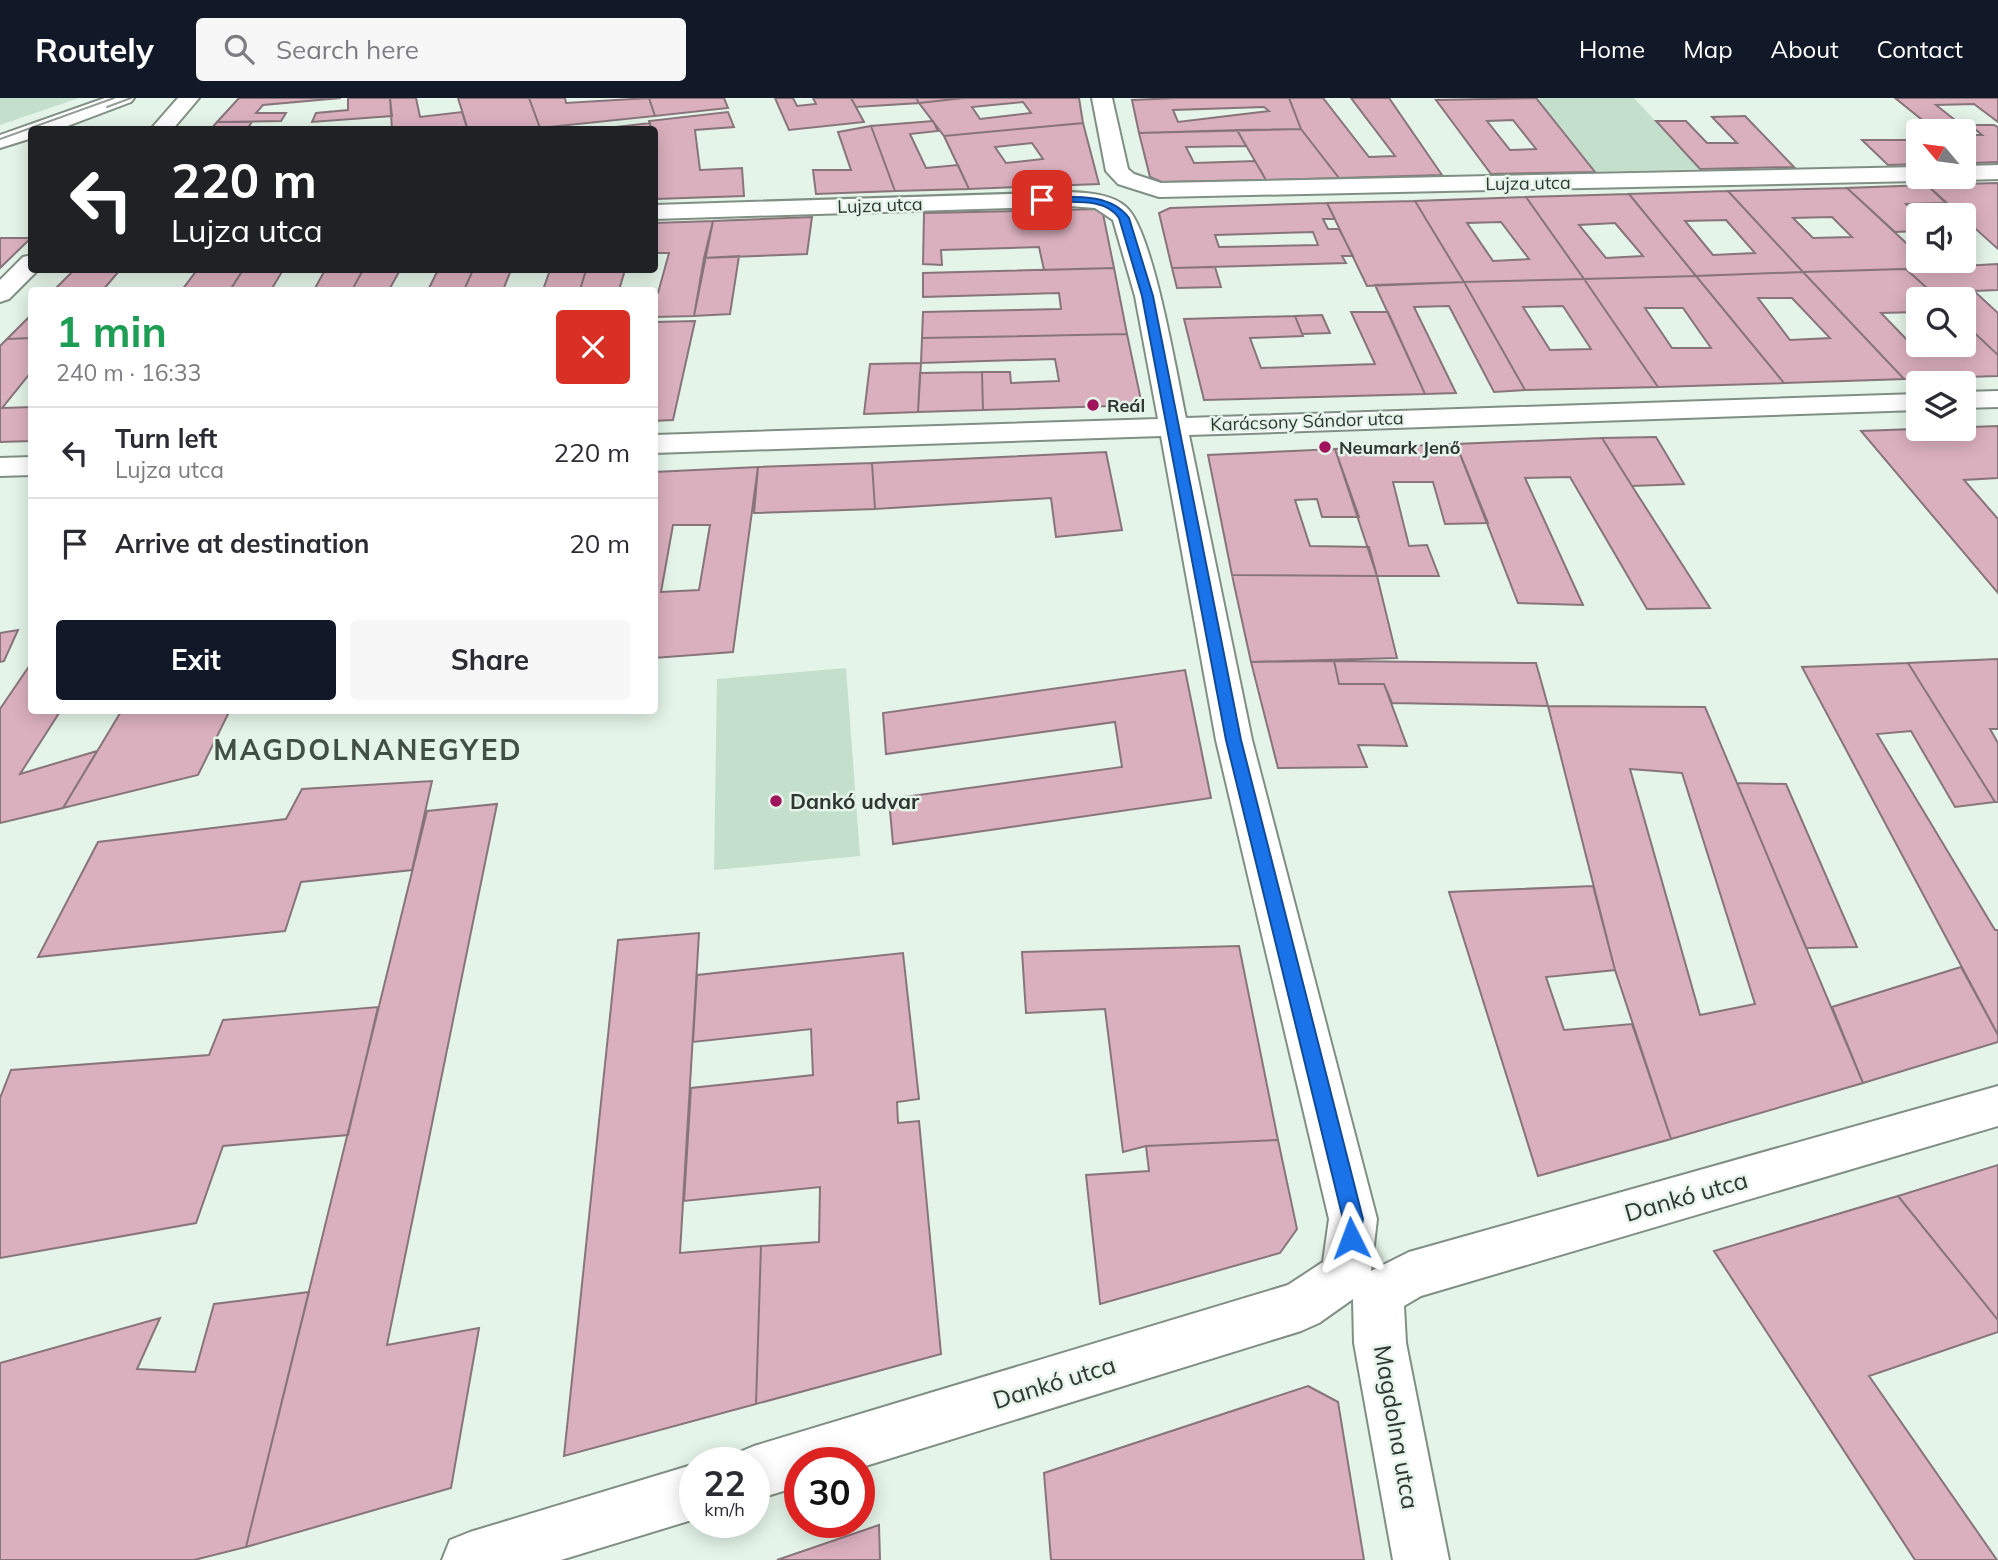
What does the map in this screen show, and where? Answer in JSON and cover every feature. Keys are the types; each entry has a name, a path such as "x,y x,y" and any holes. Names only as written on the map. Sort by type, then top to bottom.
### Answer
{"street":[{"path":"45,126 124,98"},
{"path":"164,126 188,98"},
{"name":"Lujza utca","path":"1102,98 1117,171 1126,180 1139,185 1178,191 1906,174"},
{"path":"0,142 28,132"},
{"path":"1976,173 1998,172"},
{"name":"Lujza utca","path":"658,212 1070,199 1105,203"},
{"name":"Magdolna utca","path":"1105,203 1118,210 1124,218 1148,296 1234,740 1353,1219 1362,1285 1380,1343 1421,1560"},
{"path":"0,294 28,266"},
{"path":"1976,400 1998,399"},
{"name":"Karácsony Sándor utca","path":"658,443 1906,402"},
{"path":"0,467 28,466"},
{"name":"Dankó utca","path":"770,1468 1362,1285 1409,1276 1998,1107"},
{"path":"470,1560 679,1496"}],"green space":[{"path":"0,98 79,98 0,125"},
{"path":"1536,98 1634,98 1700,169 1595,172"},
{"path":"846,668 860,856 714,870 717,679"}],"building":[{"path":"239,98 341,98 263,105 256,113 286,113 281,121 217,122"},
{"path":"348,98 390,98 392,116 312,122 316,113 348,110"},
{"path":"390,98 416,98 420,117 462,112 466,126 392,126"},
{"path":"458,98 529,98 539,126 467,126"},
{"path":"529,98 565,98 566,103 649,98 655,116 559,126 539,126"},
{"path":"649,98 724,98 728,108 655,116"},
{"path":"775,98 793,98 797,106 816,104 813,98 851,98 864,122 789,130"},
{"path":"851,98 916,98 919,103 856,107"},
{"path":"916,98 964,98 919,103"},
{"path":"964,98 1079,98 1083,123 944,136 919,103","holes":["1023,102 1031,113 980,119 972,107"]},
{"path":"1289,98 1301,129 1139,133 1132,100","holes":["1264,107 1269,111 1178,122 1173,110"]},
{"path":"1289,98 1323,98 1369,157 1395,156 1351,98 1389,98 1442,175 1339,178 1301,129"},
{"path":"1536,98 1595,172 1491,174 1436,100","holes":["1513,120 1536,149 1510,150 1487,121"]},
{"path":"1895,98 1998,98 1998,122 1974,104 1936,105 1954,119 1921,119"},
{"path":"728,112 734,127 695,130 700,170 742,168 744,196 658,199 658,126 650,126 649,121"},
{"path":"1745,116 1794,167 1700,169 1656,121 1686,121 1707,143 1737,143 1712,117"},
{"path":"933,121 938,131 910,134 926,168 958,165 969,189 895,191 871,126"},
{"path":"217,122 252,122 249,126 214,126"},
{"path":"650,123 650,126 624,126"},
{"path":"1083,123 1099,184 969,189 944,136","holes":["1032,143 1043,159 1006,163 995,147"]},
{"path":"1976,125 1998,127 1998,162 1976,163 1976,135 1982,135 1976,130"},
{"path":"871,126 895,191 816,194 813,170 851,170 838,132"},
{"path":"1301,129 1339,178 1266,180 1237,130"},
{"path":"1237,130 1246,146 1186,147 1194,163 1255,161 1266,180 1162,182 1150,177 1139,133"},
{"path":"1862,140 1906,140 1906,164 1888,165"},
{"path":"1998,183 1998,249 1976,229 1976,203 1947,203 1931,189 1976,189 1976,184"},
{"path":"1906,186 1906,189 1931,189 1946,203 1906,203 1906,232 1895,232 1847,188"},
{"path":"1847,188 1906,243 1906,269 1803,272 1728,191","holes":["1832,217 1852,237 1813,238 1793,218"]},
{"path":"1728,191 1803,272 1696,276 1629,194","holes":["1726,220 1755,253 1713,255 1685,221"]},
{"path":"1629,194 1696,276 1584,279 1526,197","holes":["1615,223 1643,256 1606,258 1579,225"]},
{"path":"1526,197 1584,279 1464,282 1415,201","holes":["1501,222 1529,259 1493,261 1467,223"]},
{"path":"1415,201 1464,282 1367,286 1327,203"},
{"path":"1327,203 1335,219 1323,219 1328,229 1339,229 1353,256 1342,256 1346,263 1172,268 1159,213 1170,208","holes":["1313,232 1318,245 1219,247 1215,235"]},
{"path":"1102,209 1114,268 1044,270 1039,247 941,250 942,265 923,264 924,213"},
{"path":"812,217 807,254 704,258 713,221"},
{"path":"713,221 694,316 658,317 658,293 669,253 658,253 658,223"},
{"path":"0,238 28,238 28,241 0,268"},
{"path":"739,256 730,314 694,316 704,258"},
{"path":"1998,264 1998,290 1926,287 1910,273 1976,273 1976,265"},
{"path":"1215,267 1221,287 1177,288 1172,268"},
{"path":"1114,268 1127,334 922,338 923,312 1061,309 1059,293 923,297 923,273"},
{"path":"1906,269 1906,273 1910,273 1926,287 1906,287 1906,312 1881,313 1906,339 1906,357 1976,357 1976,334 1998,355 1998,376 1976,377 1976,371 1906,371 1904,379 1803,272"},
{"path":"1803,272 1904,379 1784,383 1696,276","holes":["1758,298 1792,298 1830,338 1790,340"]},
{"path":"71,273 117,273 106,287 57,287"},
{"path":"195,273 241,273 232,287 184,287"},
{"path":"241,273 281,273 273,287 232,287"},
{"path":"323,273 361,273 354,287 316,287"},
{"path":"361,273 398,273 391,287 354,287"},
{"path":"436,273 472,273 465,287 430,287"},
{"path":"472,273 510,273 504,287 465,287"},
{"path":"549,273 585,273 581,287 544,287"},
{"path":"585,273 624,273 620,287 581,287"},
{"path":"1696,276 1784,383 1658,387 1584,279","holes":["1645,308 1683,308 1711,348 1672,348"]},
{"path":"1584,279 1658,387 1525,390 1464,282","holes":["1563,306 1591,349 1550,350 1523,307"]},
{"path":"1464,282 1525,390 1494,392 1449,306 1414,307 1456,393 1425,394 1375,285"},
{"path":"1976,293 1998,313 1998,355 1976,334"},
{"path":"1351,312 1388,312 1425,394 1204,400 1184,319 1295,316 1303,336 1250,338 1261,368 1375,364"},
{"path":"1322,315 1330,333 1302,334 1295,316"},
{"path":"28,318 28,338 7,339"},
{"path":"695,321 673,420 658,421 658,322"},
{"path":"1127,334 1142,405 983,410 982,372 1010,372 1011,383 1059,381 1055,359 921,363 922,338"},
{"path":"28,338 28,376 2,408 28,407 28,441 0,442 0,346 7,339"},
{"path":"921,363 918,412 864,414 870,364"},
{"path":"982,372 983,410 918,412 920,373"},
{"path":"1998,426 1998,478 1964,480 1998,519 1998,593 1861,431 1906,429 1906,441 1976,441 1976,427"},
{"path":"1656,437 1684,484 1632,486 1602,438"},
{"path":"1602,438 1710,608 1647,609 1570,477 1525,478 1583,605 1518,603 1456,444"},
{"path":"1456,444 1488,523 1445,524 1433,482 1393,482 1409,546 1427,545 1439,576 1377,576 1335,449"},
{"path":"1335,449 1359,517 1322,517 1317,499 1295,500 1310,546 1369,547 1377,576 1232,575 1208,455"},
{"path":"1106,452 1122,530 1056,537 1051,498 875,509 872,463"},
{"path":"872,463 875,509 754,513 758,467"},
{"path":"758,467 733,652 658,658 658,472","holes":["673,525 710,525 699,590 661,592"]},
{"path":"1232,575 1377,576 1397,658 1251,662"},
{"path":"18,630 4,661 0,662 0,633"},
{"path":"1998,659 1998,729 1990,729 1998,743 1998,802 1995,802 1908,663"},
{"path":"1334,661 1339,684 1384,684 1407,746 1358,745 1367,767 1278,768 1251,662"},
{"path":"1334,661 1536,663 1548,706 1392,703 1384,684 1339,684"},
{"path":"1908,663 1995,802 1955,807 1911,731 1877,734 1995,930 1998,930 1998,1035 1802,667"},
{"path":"28,668 28,714 58,714 20,774 97,751 63,808 0,823 0,709"},
{"path":"1185,670 1211,798 893,844 889,799 1122,767 1115,722 886,754 883,713"},
{"path":"1548,706 1705,707 1863,1083 1671,1139 1615,970","holes":["1630,769 1682,773 1755,1004 1700,1015"]},
{"path":"120,714 228,714 198,775 63,808"},
{"path":"432,781 412,870 301,882 285,931 38,957 98,842 286,819 302,789"},
{"path":"1737,783 1786,784 1857,947 1806,948"},
{"path":"497,804 387,1345 479,1328 451,1488 246,1547 427,811"},
{"path":"1593,886 1615,970 1546,977 1564,1030 1632,1024 1671,1139 1538,1176 1449,892"},
{"path":"699,933 680,1253 761,1246 756,1404 564,1456 618,940"},
{"path":"1239,946 1278,1140 1146,1146 1123,1152 1105,1009 1026,1013 1022,952"},
{"path":"903,953 919,1099 897,1102 898,1123 919,1121 941,1354 756,1404 761,1246 819,1242 820,1187 684,1201 691,1088 813,1075 811,1029 693,1042 697,975"},
{"path":"1961,967 1998,1035 1998,1042 1863,1083 1832,1007"},
{"path":"378,1007 348,1135 223,1146 196,1223 0,1258 0,1098 11,1070 209,1055 223,1020"},
{"path":"1278,1140 1297,1229 1280,1253 1100,1304 1086,1175 1149,1171 1146,1146"},
{"path":"1998,1165 1998,1320 1898,1196"},
{"path":"1898,1196 1998,1320 1998,1332 1869,1376 1997,1560 1915,1560 1714,1251"},
{"path":"309,1292 246,1547 194,1560 0,1560 0,1363 160,1318 137,1369 195,1372 214,1304"},
{"path":"1308,1386 1338,1402 1364,1560 1051,1560 1044,1473"},
{"path":"879,1525 880,1560 777,1560 841,1538 875,1538 875,1526"}],"tram line":[{"path":"36,126 114,98"},
{"path":"107,107 131,98"},
{"path":"0,139 28,129"}],"place":[{"name":"Reál","path":"1093,405"},
{"name":"Neumark Jenő","path":"1325,447"},
{"name":"Dankó udvar","path":"776,801"}],"district":[{"name":"MAGDOLNANEGYED","path":"368,749"}],"route":[{"path":"1042,200 1091,200 1118,210 1124,218 1148,296 1234,740 1353,1219 1351,1238"}]}
